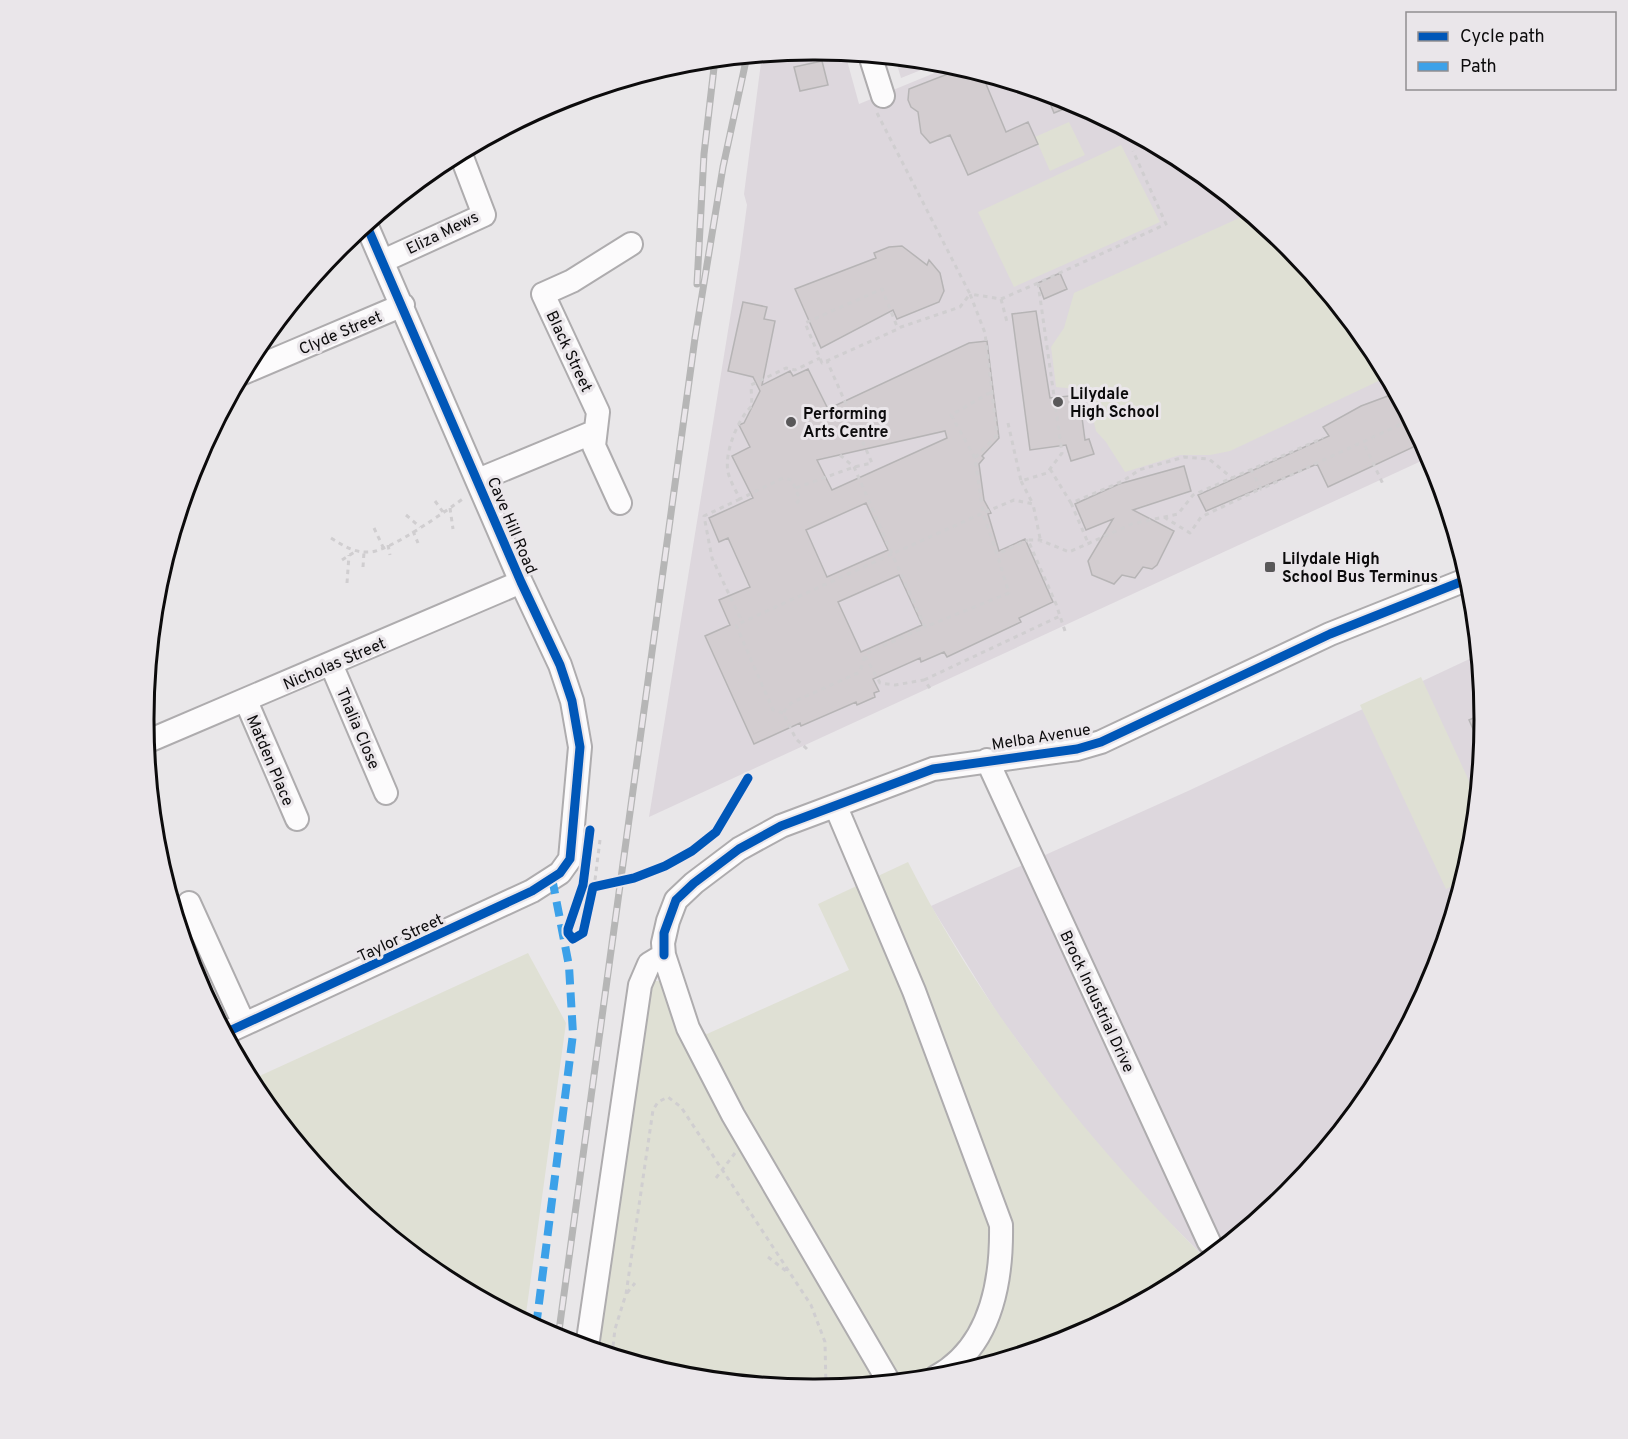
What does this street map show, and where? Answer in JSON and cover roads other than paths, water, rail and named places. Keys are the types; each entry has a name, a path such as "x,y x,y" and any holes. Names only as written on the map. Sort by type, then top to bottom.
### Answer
{"street":[{"path":"871,63 879,104"},
{"name":"Eliza Mews","path":"383,261 484,215 463,161"},
{"name":"Cave Hill Road","path":"370,233 404,305 521,582 560,665 572,702 580,747 587,842"},
{"name":"Black Street","path":"620,503 594,446 598,412 543,294 572,281 632,244"},
{"name":"Clyde Street","path":"262,359 404,305"},
{"path":"479,483 594,432"},
{"name":"Nicholas Street","path":"155,738 521,582"},
{"name":"Melba Avenue","path":"663,955 664,933 676,900 694,883 739,849 771,832 912,775 987,760 1057,752 1101,742 1330,634 1459,583"},
{"name":"Thalia Close","path":"331,664 386,793"},
{"name":"Matden Place","path":"246,700 297,819"},
{"name":"Brock Industrial Drive","path":"987,760 1209,1242"},
{"path":"836,807 914,991 1001,1225 1002,1263 994,1303 978,1336 953,1364"},
{"name":"Taylor Street","path":"235,1029 532,891 560,873 587,842"},
{"path":"189,903 235,1029"},
{"path":"588,1339 640,985 649,964 663,955 688,1028 749,1143 885,1375"}],"railway":[{"path":"559,1328 695,338 723,167 745,64"},
{"path":"697,284 704,154 714,68"}],"place":[{"name":"Lilydale High School","path":"1058,402"},
{"name":"Performing Arts Centre","path":"791,422"},
{"name":"Lilydale High School Bus Terminus","path":"1270,567"}]}
